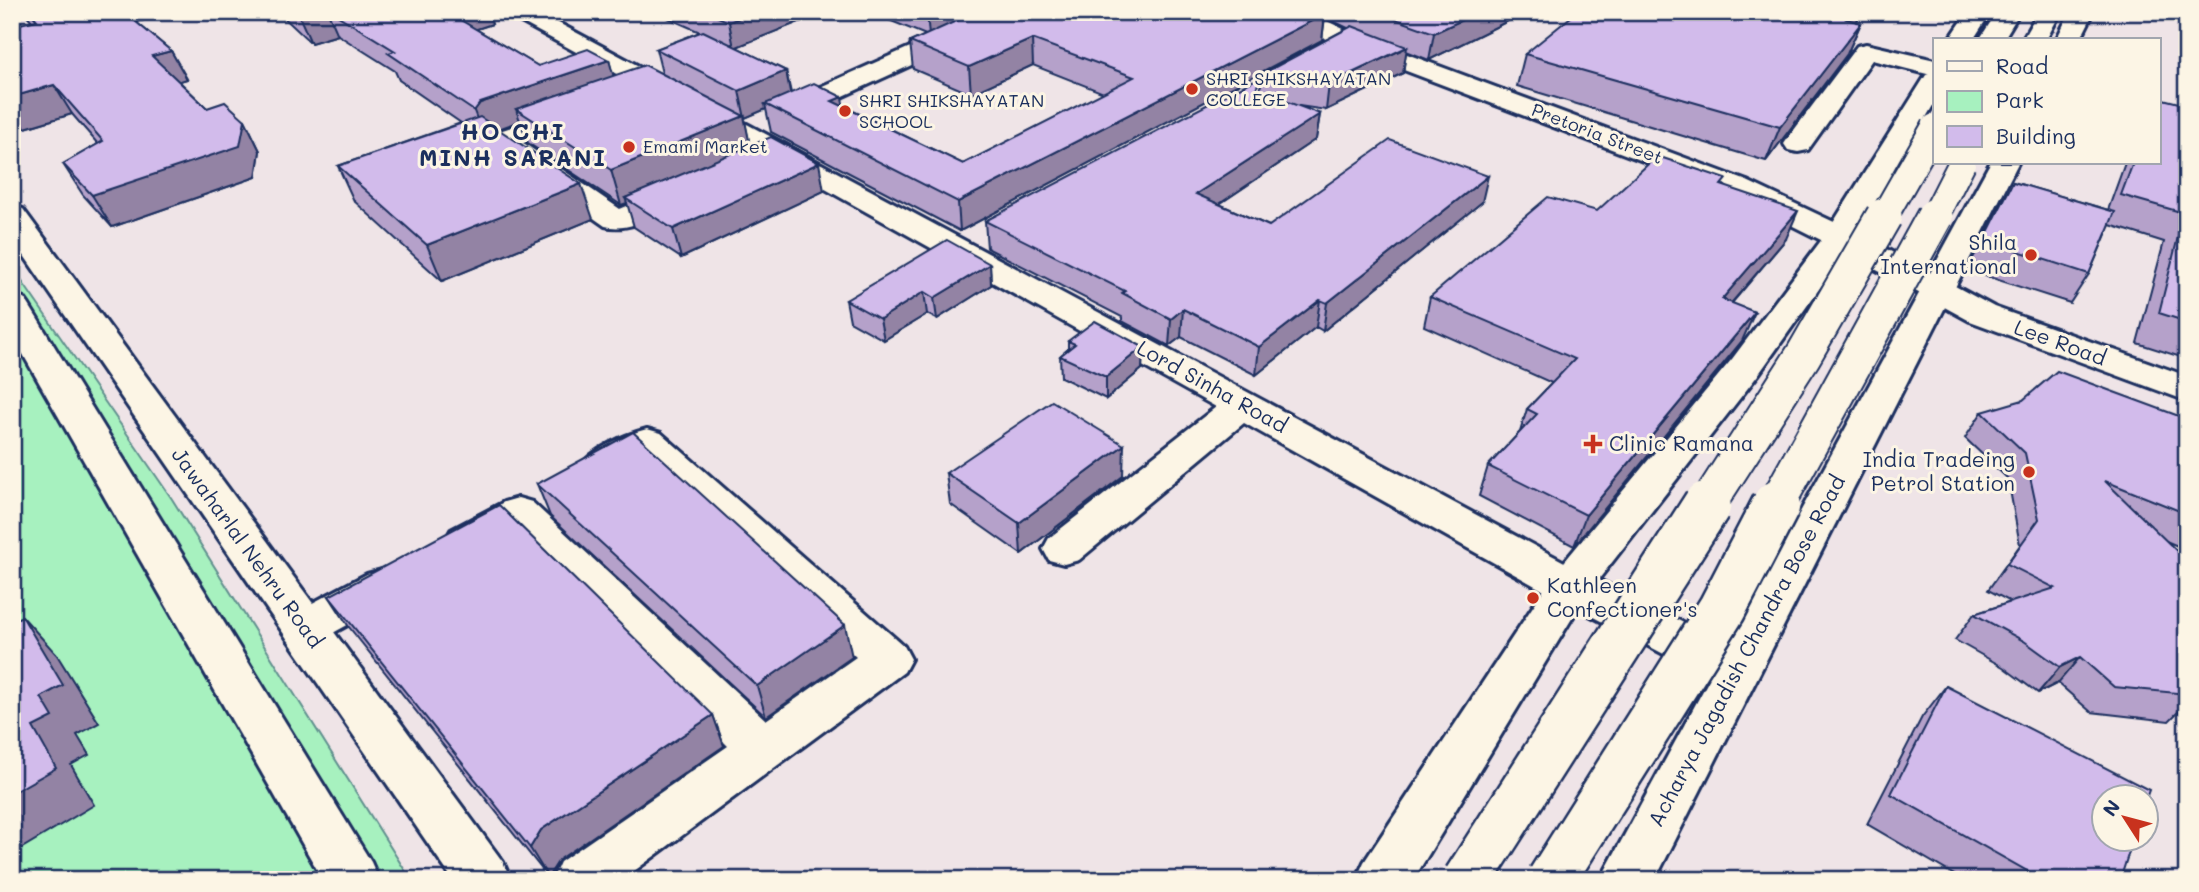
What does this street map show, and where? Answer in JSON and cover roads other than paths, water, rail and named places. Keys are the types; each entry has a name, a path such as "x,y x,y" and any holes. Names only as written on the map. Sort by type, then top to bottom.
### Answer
{"main road":[{"path":"758,148 1009,12"},
{"name":"Pretoria Street","path":"1289,12 1347,40 1737,187 1936,288"},
{"path":"1962,38 1980,12"},
{"path":"1992,38 2009,12"},
{"path":"2035,38 2050,12"},
{"path":"2069,38 2082,12"},
{"name":"Lord Sinha Road","path":"543,16 758,148 970,242 1243,404 1570,585 1737,671"},
{"path":"1314,55 1347,40"},
{"path":"1798,144 1866,51 1933,68"},
{"path":"1383,880 1570,585 1745,367 1840,237 1933,83"},
{"path":"656,85 501,140 615,219 622,219 706,182"},
{"path":"1467,880 1803,356 1933,130"},
{"path":"1552,880 1721,609 1821,419 1914,256 1961,164"},
{"name":"Acharya Jagadish Chandra Bose Road","path":"1627,880 2003,164"},
{"name":"Jawaharlal Nehru Road","path":"12,215 484,880"},
{"name":"Lee Road","path":"1936,288 1982,314 2187,389"},
{"path":"12,305 352,880"},
{"path":"1064,549 1243,404"},
{"path":"304,628 647,442 888,659 579,880"},
{"path":"545,497 763,749"}],"place":[{"name":"SHRI SHIKSHAYATAN COLLEGE","path":"1192,89"},
{"name":"SHRI SHIKSHAYATAN SCHOOL","path":"845,111"},
{"name":"Emami Market","path":"629,147"},
{"name":"Shila International","path":"2031,255"},
{"name":"Clinic Ramana","path":"1593,444"},
{"name":"India Tradeing Petrol Station","path":"2029,472"},
{"name":"Kathleen Confectioner's","path":"1533,598"}],"district":[{"name":"HO CHI MINH SARANI","path":"513,145"}]}
